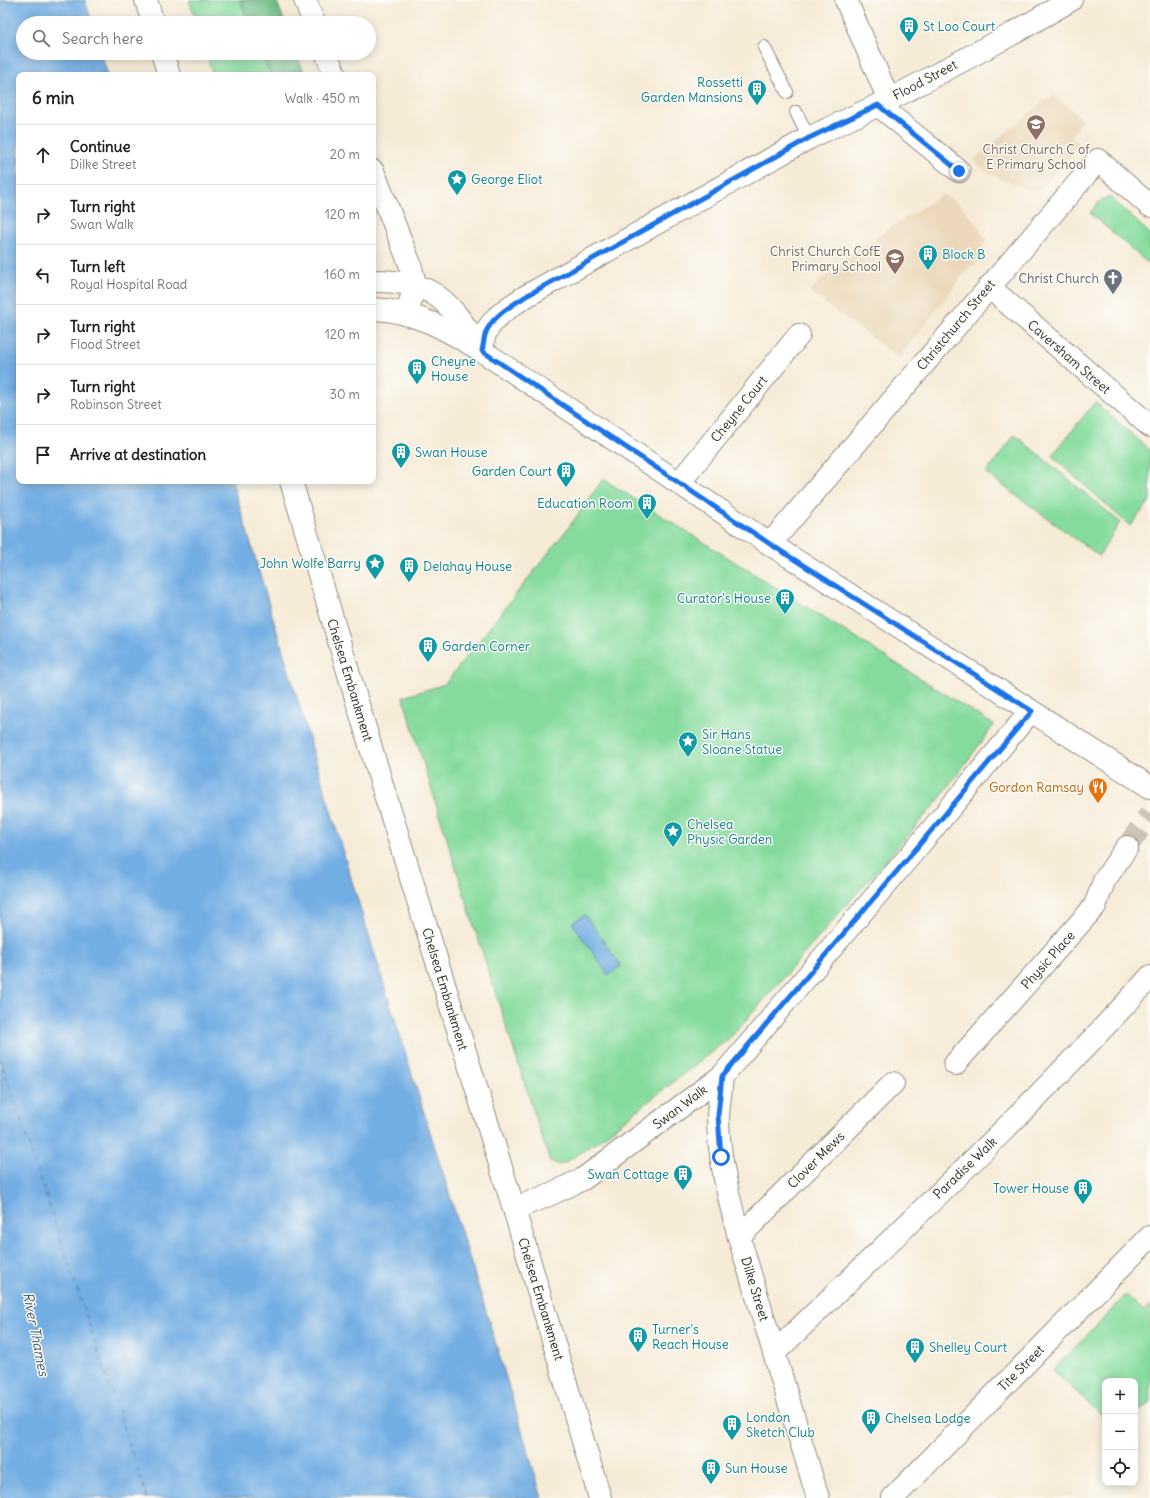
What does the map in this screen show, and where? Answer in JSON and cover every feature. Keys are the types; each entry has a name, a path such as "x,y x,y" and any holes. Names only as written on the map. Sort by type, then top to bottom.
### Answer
{"main road":[{"path":"146,0 151,16"},
{"path":"305,0 311,16"},
{"path":"846,0 884,102 959,171"},
{"name":"Flood Street","path":"482,351 485,333 495,319 508,308 809,138 884,102 1071,0"},
{"path":"164,60 168,72"},
{"path":"329,60 334,72"},
{"name":"Christchurch Street","path":"770,544 1098,160 1150,206"},
{"path":"376,179 410,264 415,284 408,314"},
{"path":"376,281 415,284 443,299 463,322 482,351"},
{"name":"Caversham Street","path":"989,287 1150,426"},
{"path":"376,309 408,314 447,329 770,544 1150,787"},
{"name":"Cheyne Court","path":"679,483 799,335"},
{"name":"Chelsea Embankment","path":"292,484 382,788 514,1209 600,1498"},
{"name":"Swan Walk","path":"514,1209 583,1179 722,1076 1032,711"},
{"name":"Physic Place","path":"955,1064 1095,906 1104,881 1127,847"},
{"name":"Paradise Walk","path":"774,1353 1022,1113 1106,1026 1150,977"},
{"name":"Dilke Street","path":"722,1076 718,1115 719,1136 728,1196 818,1498"},
{"name":"Clover Mews","path":"739,1237 893,1083"},
{"name":"Tite Street","path":"893,1498 1150,1237"}],"lane":[{"path":"764,47 787,92"},
{"path":"796,112 809,138"}],"shaded area":[{"name":"Christ Church C of E Primary School","path":"1053,94 1083,120 1071,137 1080,145 1037,192 1032,192 993,175 973,160"},
{"name":"Christ Church CofE Primary School","path":"943,194 961,206 977,225 987,241 974,266 971,265 899,358 810,292 817,284 861,247"}],"green space":[{"path":"189,0 276,0 282,16 195,16"},
{"path":"240,0 276,0 282,16 246,16"},
{"path":"208,60 299,60 304,72 212,72"},
{"path":"264,60 299,60 304,72 270,72"},
{"path":"1110,197 1150,234 1150,265 1090,213 1101,201"},
{"path":"1095,402 1150,450 1150,501 1130,526 1052,456"},
{"path":"1015,435 1120,522 1099,556 986,473"},
{"name":"Chelsea Physic Garden","path":"603,479 994,725 937,802 732,1036 594,1144 559,1165 550,1161 547,1153 468,907 403,697 445,684 572,523"},
{"path":"1126,1295 1144,1311 1150,1306 1150,1402 1138,1413 1138,1378 1102,1378 1102,1416 1053,1370"}],"water":[{"name":"River Thames","path":"0,0 85,0 90,16 16,16 16,60 103,60 107,72 16,72 16,484 233,484 354,888 489,1321 542,1498 0,1498"},
{"path":"585,915 621,966 608,975 572,923"}],"ferry route":[{"path":"0,1058 147,1498"}],"tunnel":[{"path":"1127,847 1150,814"}],"place":[{"name":"St Loo Court","path":"909,43"},
{"name":"Rossetti Garden Mansions","path":"757,106"},
{"name":"Christ Church C of E Primary School","path":"1036,141"},
{"name":"George Eliot","path":"457,196"},
{"name":"Block B","path":"928,271"},
{"name":"Christ Church CofE Primary School","path":"895,275"},
{"name":"Christ Church","path":"1113,295"},
{"name":"Cheyne House","path":"417,385"},
{"name":"Swan House","path":"401,469"},
{"name":"Garden Court","path":"566,488"},
{"name":"Education Room","path":"647,520"},
{"name":"John Wolfe Barry","path":"375,580"},
{"name":"Delahay House","path":"409,583"},
{"name":"Curator's House","path":"785,615"},
{"name":"Garden Corner","path":"428,663"},
{"name":"Sir Hans Sloane Statue","path":"688,758"},
{"name":"Gordon Ramsay","path":"1098,804"},
{"name":"Chelsea Physic Garden","path":"673,848"},
{"name":"Swan Cottage","path":"683,1191"},
{"name":"Tower House","path":"1083,1205"},
{"name":"Turner's Reach House","path":"638,1353"},
{"name":"Shelley Court","path":"915,1364"},
{"name":"Chelsea Lodge","path":"871,1435"},
{"name":"London Sketch Club","path":"732,1441"},
{"name":"Sun House","path":"711,1485"}],"route":[{"path":"721,1157 718,1115 722,1076 1032,711 770,544 482,351 485,333 495,319 508,308 528,295 809,138 878,105 959,171"}]}
